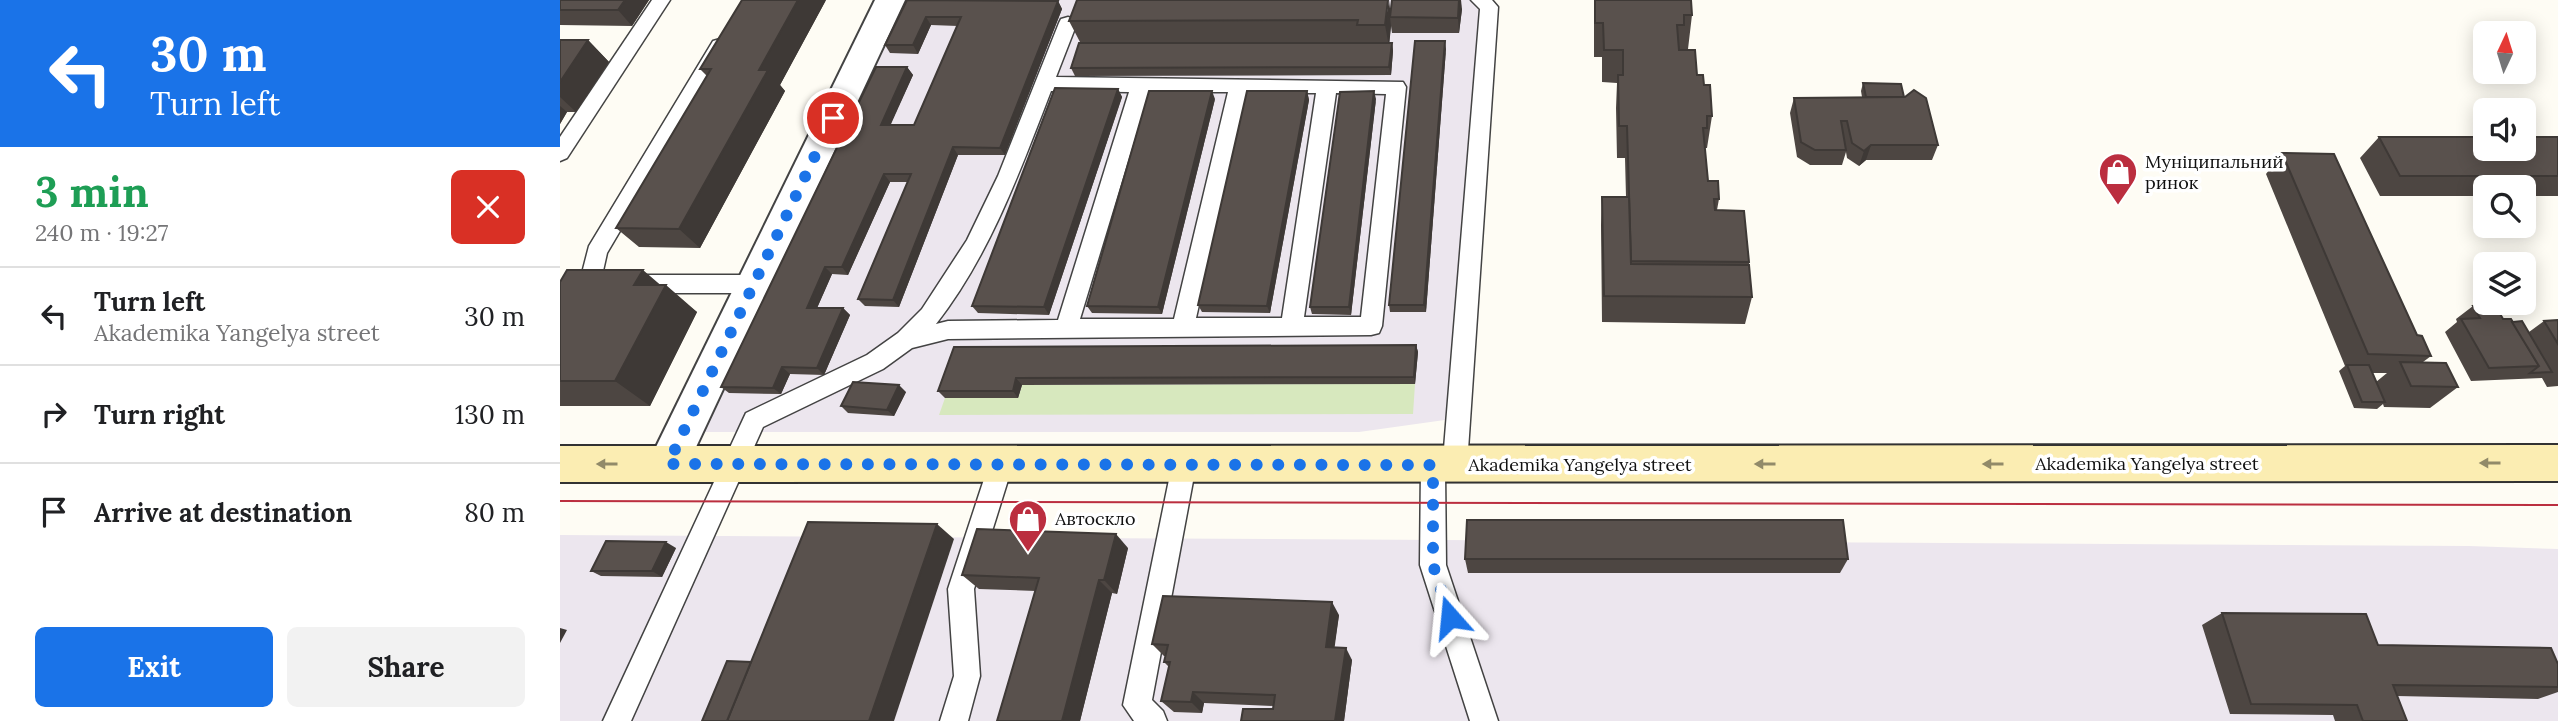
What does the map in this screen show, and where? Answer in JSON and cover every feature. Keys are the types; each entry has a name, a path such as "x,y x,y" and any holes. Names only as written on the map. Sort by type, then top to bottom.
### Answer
{"main road":[{"name":"Akademika Yangelya street","path":"560,464 2558,463"}],"street":[{"path":"668,464 890,0"}],"lane":[{"path":"560,153 662,0"},
{"path":"1480,0 1489,7 1433,565 1484,721"},
{"path":"617,721 754,420 875,362 906,340 930,315 976,244 1008,176 1068,23"},
{"path":"591,284 597,252 728,32"},
{"path":"906,340 948,330 1371,326 1396,87 1045,84"},
{"path":"1066,329 1141,85"},
{"path":"1183,328 1239,85"},
{"path":"1292,327 1328,86"},
{"path":"560,294 591,284 754,284"},
{"path":"954,721 967,676 961,589 1002,464"},
{"path":"1153,721 1136,705 1184,465"}],"shaded area":[{"path":"889,0 1480,0 1489,7 1459,418 1359,432 683,432"},
{"path":"560,535 2469,546 2558,549 2558,721 560,721"}],"green space":[{"path":"1415,384 1413,414 939,415 945,398 1018,398 1022,385"}],"building":[{"path":"560,0 625,0 618,10 560,10"},
{"path":"742,0 798,0 759,70 768,70 679,229 616,228 711,69 700,69"},
{"path":"907,0 1058,1 1000,148 953,147 893,300 858,299 911,174 884,174 842,267 825,267 807,308 843,308 817,368 782,367 773,388 721,387 876,67 907,67 881,125 914,125 961,17 926,17 913,45 885,45"},
{"path":"1077,0 1388,0 1385,25 1357,25 1358,20 1069,21"},
{"path":"1392,0 1459,0 1458,18 1390,17"},
{"path":"1595,0 1691,0 1692,15 1684,15 1684,25 1677,25 1679,50 1695,50 1697,75 1703,75 1704,85 1710,85 1712,116 1707,116 1707,128 1703,128 1708,181 1718,181 1719,199 1714,199 1715,210 1744,211 1749,262 1631,261 1627,126 1619,126 1618,75 1623,75 1623,50 1604,50 1603,23 1595,23"},
{"path":"560,40 588,40 560,82"},
{"path":"1415,41 1445,41 1424,305 1389,305"},
{"path":"1079,43 1392,43 1389,67 1071,68"},
{"path":"1863,83 1901,84 1904,97 1866,97"},
{"path":"1055,88 1118,89 1044,307 972,306"},
{"path":"1914,90 1926,98 1938,145 1871,145 1864,151 1852,143 1847,121 1841,121 1846,150 1815,150 1801,142 1794,98 1905,97"},
{"path":"1149,91 1212,91 1158,307 1087,306"},
{"path":"1247,91 1307,91 1267,306 1198,305"},
{"path":"1374,91 1349,307 1310,307 1340,92"},
{"path":"2379,137 2473,137 2473,161 2536,161 2536,137 2558,137 2558,176 2400,176"},
{"path":"2282,153 2334,154 2417,335 2422,336 2431,356 2368,354"},
{"path":"1602,197 1629,197 1631,264 1749,265 1752,297 1604,296"},
{"path":"567,270 643,270 634,285 666,285 615,381 560,381 560,282"},
{"path":"2478,315 2501,315 2503,319 2511,319 2539,366 2489,368 2461,319 2480,318"},
{"path":"2558,320 2558,344 2544,321"},
{"path":"2522,321 2552,372 2530,373 2539,366 2512,322"},
{"path":"1416,345 1414,377 1016,378 1013,391 938,391 954,347"},
{"path":"2400,362 2446,363 2458,387 2411,386"},
{"path":"2347,365 2369,365 2385,402 2362,402"},
{"path":"853,382 899,385 887,410 841,406"},
{"path":"1467,520 1843,520 1848,559 1465,559"},
{"path":"808,522 937,524 869,721 727,721"},
{"path":"977,529 1116,534 1104,580 1099,580 1062,721 997,721 1039,578 962,575"},
{"path":"606,541 666,542 652,571 591,571"},
{"path":"1163,596 1332,602 1326,647 1346,648 1335,721 1241,721 1243,709 1273,709 1275,695 1193,692 1191,702 1161,701 1170,662 1164,662 1168,645 1152,644"},
{"path":"2222,613 2366,614 2378,645 2551,648 2558,664 2558,687 2393,685 2407,721 2363,721 2357,705 2251,704"},
{"path":"727,661 751,662 727,721 702,721"}],"tram line":[{"path":"560,501 2558,505"}],"place":[{"name":"Муніципальний ринок","path":"2118,206"},
{"name":"Автоскло","path":"1028,553"}],"route":[{"path":"833,118 668,464 1433,465 1433,565 1450,617"}]}
